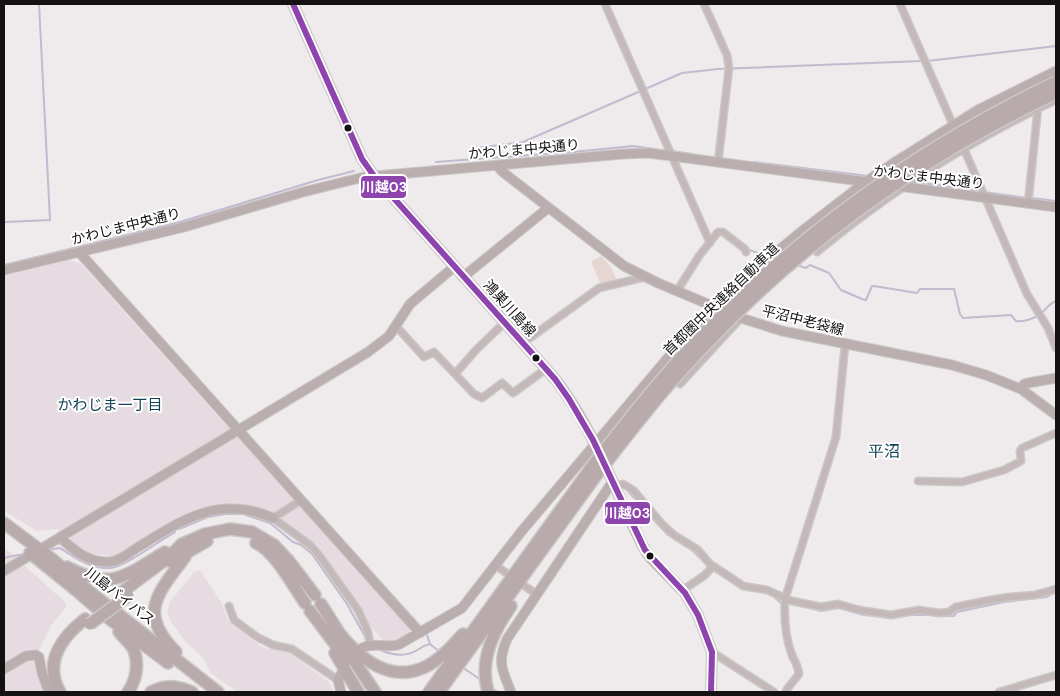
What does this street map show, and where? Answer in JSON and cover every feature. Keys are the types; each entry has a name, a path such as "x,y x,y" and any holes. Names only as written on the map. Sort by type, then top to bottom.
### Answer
{"highway":[{"name":"首都圏中央連絡自動車道","path":"439,692 484,615 518,582 596,469 657,386 696,341 752,286 797,247 867,193 928,152 992,114 1056,82"},
{"name":"首都圏中央連絡自動車道","path":"429,692 518,582 560,524 596,469 703,347 747,303 808,249 874,199 932,159 996,123 1056,93"},
{"name":"川島バイパス","path":"4,524 107,617 208,692"},
{"path":"60,692 56,685 53,671 54,657 72,629 88,621 125,594 169,557 186,548 205,534 230,529 252,532 274,545 289,561 351,648 368,662 400,673 427,667 454,644 476,619 484,615"},
{"name":"川島バイパス","path":"4,532 35,552 52,560 218,692"},
{"path":"52,560 75,572 92,577 112,578 217,537 246,538 263,545 307,607 358,692"},
{"path":"186,548 165,583 155,604 154,615 162,635 193,673"},
{"path":"486,686 485,658 492,638 518,582"},
{"path":"107,617 133,649 136,671 134,684 128,692"},
{"path":"67,692 61,681 59,671 60,659 65,648 88,621"},
{"path":"317,623 345,656 368,692"},
{"path":"340,634 349,653 375,692"},
{"path":"151,692 168,686 177,686 192,692"}],"main road":[{"name":"鴻巣川島線","path":"293,4 362,159 374,176 546,369 570,399 595,444 645,550 683,590 698,615 712,652 711,692"}],"street":[{"path":"605,4 710,243"},
{"path":"704,4 727,55 730,68 718,163"},
{"path":"900,4 953,125"},
{"path":"60,537 78,554 95,560 111,562 187,519 209,511 225,508 244,509 260,513 273,518 319,555 358,610 368,632 370,646 398,645 462,608 521,532 660,366 713,306 802,231 864,183 953,125 1056,71"},
{"path":"1028,204 1040,78"},
{"path":"802,231 817,252 854,222 964,149 1056,100"},
{"path":"964,149 1027,294 1048,328 1056,348"},
{"name":"かわじま中央通り","path":"4,270 184,226 346,181 374,176 638,153 1056,207"},
{"name":"平沼中老袋線","path":"498,165 504,173 624,266 645,277 741,318 782,331 844,345 952,365 986,374 1021,389 1056,414"},
{"path":"463,277 548,208"},
{"path":"677,291 683,279 720,231 735,241 746,252"},
{"path":"79,252 300,501 423,631"},
{"path":"4,571 368,352 389,336 410,304 454,267"},
{"path":"523,343 599,288 645,277"},
{"path":"660,366 680,384 741,318"},
{"path":"455,374 504,323"},
{"path":"396,326 424,357 434,352 474,394 482,398 502,383 512,393 546,369"},
{"path":"786,692 786,688 799,674 787,636 784,619 785,599 836,437 844,345"},
{"path":"1021,389 1024,384 1056,378"},
{"path":"918,481 962,482 1004,470 1020,461 1020,451 1022,448 1056,433"},
{"path":"511,692 502,670 500,657 507,639 536,594 614,484 623,484 633,490 662,524 674,535 697,549 712,567 744,586 767,590 785,599 821,607 838,604 859,610 891,615 918,610 939,613 949,612 956,607 990,600 1010,596 1035,595 1056,590"},
{"path":"273,518 300,501"},
{"path":"495,566 536,594"},
{"path":"683,590 712,567"},
{"path":"228,606 234,620 257,637 273,645 292,649 340,677 341,692"},
{"path":"712,652 774,692"},
{"path":"4,669 26,656 36,654 39,657 49,692"},
{"path":"999,692 1056,675"}],"shaded area":[{"path":"601,256 611,267 617,281 601,285 591,262"},
{"path":"70,260 81,264 223,422 245,442 411,629 409,635 393,643 385,641 380,637 368,624 357,602 319,548 289,524 266,510 233,504 205,508 122,554 112,557 86,552 74,544 68,535 57,529 37,531 4,511 4,276"},
{"path":"4,547 66,603 66,607 52,624 39,650 36,669 43,692 4,692"},
{"path":"200,570 222,604 228,621 262,647 291,654 329,682 333,692 237,692 211,673 203,658 186,642 167,613 170,602 194,572"}],"waterway":[{"path":"4,222 50,220 39,4"},
{"path":"927,61 1056,46"},
{"path":"476,148 523,142 682,73 718,69 922,61"},
{"path":"436,162 633,146 667,151"},
{"path":"672,151 692,154"},
{"path":"754,162 868,176"},
{"path":"4,265 180,222 354,171"},
{"path":"915,182 980,191"},
{"path":"984,192 1027,198"},
{"path":"1031,198 1056,201"},
{"path":"747,249 766,256"},
{"path":"797,265 806,268 810,265 829,273 841,290 866,300 872,286 917,293 920,289 954,289 960,314 963,318 1011,315 1016,321 1026,321 1038,316 1056,301"},
{"path":"626,489 668,535 693,551 708,566"},
{"path":"179,529 208,517 226,514 243,514 270,523 293,542 301,545 312,554 347,604 367,640"},
{"path":"47,550 60,548 90,565 110,568 124,563 175,532"},
{"path":"337,534 421,627"},
{"path":"4,559 25,554"},
{"path":"711,569 730,581"},
{"path":"943,616 954,616 957,612 1004,602 1047,597 1056,592"},
{"path":"772,595 781,603 791,603"},
{"path":"803,606 821,611 839,608 864,615 889,617"},
{"path":"908,615 933,615"},
{"path":"426,632 430,644 440,652"},
{"path":"378,649 388,653 404,655 430,644"},
{"path":"462,667 481,680"},
{"path":"493,689 498,692"}],"transit line":[{"name":"川越03","path":"293,4 362,159 374,176 555,379 569,399 593,440 645,550 685,593 698,615 712,652 711,692"}],"district":[{"name":"かわじま一丁目","path":"110,405"},
{"name":"平沼","path":"884,451"}]}
